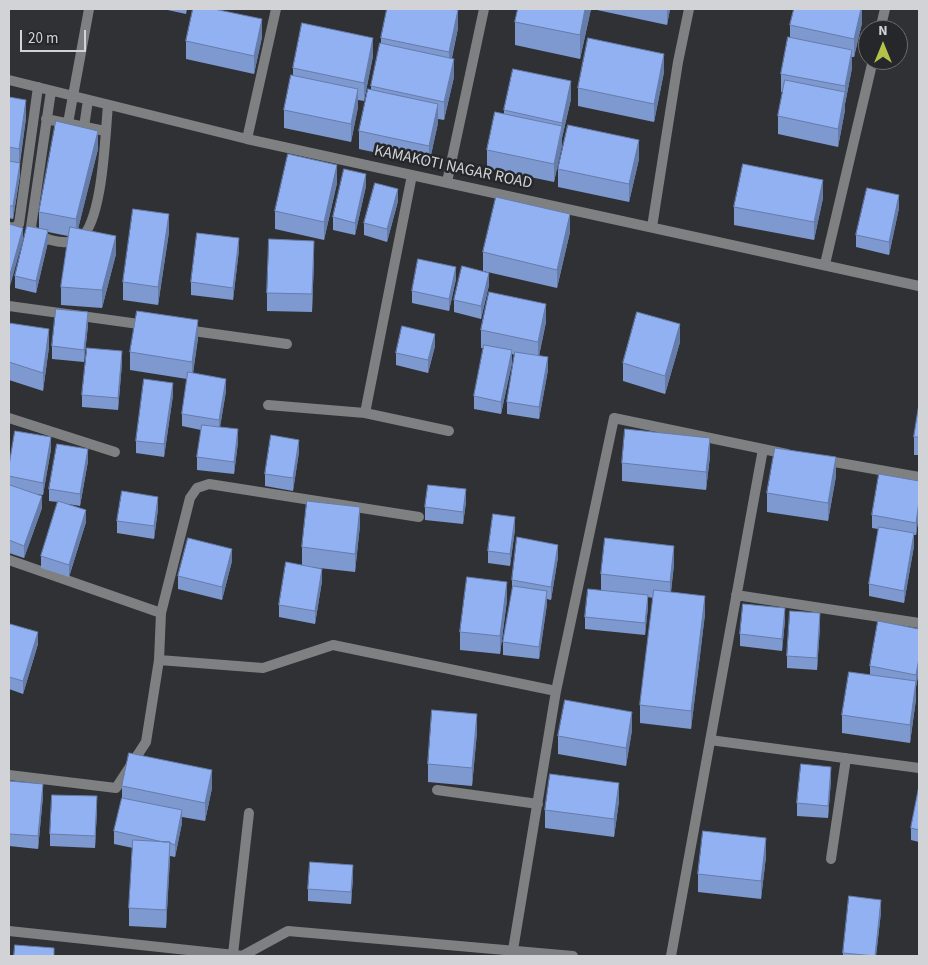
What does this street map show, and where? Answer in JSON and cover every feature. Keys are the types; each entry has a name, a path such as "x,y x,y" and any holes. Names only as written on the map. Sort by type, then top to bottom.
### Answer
{"street":[{"path":"68,123 89,9"},
{"path":"247,139 276,9"},
{"path":"447,182 484,9"},
{"path":"652,227 678,62 689,9"},
{"path":"825,264 871,70"},
{"name":"KAMAKOTI NAGAR ROAD","path":"9,80 247,139 919,286"},
{"path":"9,227 14,228 19,224 38,87"},
{"path":"51,91 31,227 35,234 62,242 80,239 90,226 99,196 108,105"},
{"path":"84,126 88,100"},
{"path":"46,119 105,131"},
{"path":"365,413 412,175"},
{"path":"9,306 153,326"},
{"path":"172,328 287,344"},
{"path":"268,405 365,413 449,432"},
{"path":"9,418 115,452"},
{"path":"513,950 556,691 614,418 763,450 919,477"},
{"path":"671,956 763,450"},
{"path":"9,774 116,788 146,742 159,660 161,613 190,498 197,488 209,484 419,517"},
{"path":"9,560 161,613"},
{"path":"736,595 919,623"},
{"path":"159,660 263,668 332,645 556,691"},
{"path":"710,740 919,768"},
{"path":"831,859 846,758"},
{"path":"437,790 538,804"},
{"path":"233,954 249,813"},
{"path":"9,931 244,956 288,931 573,956"}],"building":[{"path":"193,9 214,9 262,19 254,56 186,41"},
{"path":"387,9 458,10 449,52 381,38"},
{"path":"518,9 585,9 580,35 515,22"},
{"path":"794,9 861,9 854,39 790,25"},
{"path":"302,23 373,38 364,83 293,68"},
{"path":"788,37 852,50 845,86 781,74"},
{"path":"588,38 664,54 654,104 578,88"},
{"path":"380,43 454,59 444,102 371,86"},
{"path":"513,69 571,81 562,123 504,110"},
{"path":"291,75 358,89 351,124 284,110"},
{"path":"785,80 845,92 838,129 778,116"},
{"path":"368,89 438,104 429,146 359,131"},
{"path":"9,97 26,100 19,149 9,147"},
{"path":"495,112 562,126 554,164 487,150"},
{"path":"56,121 98,131 76,219 39,212"},
{"path":"568,125 639,140 629,184 558,169"},
{"path":"288,154 337,165 324,222 275,211"},
{"path":"9,161 20,163 13,206 9,206"},
{"path":"743,164 823,180 814,222 734,207"},
{"path":"344,169 366,174 355,223 333,217"},
{"path":"375,183 398,189 387,229 364,223"},
{"path":"867,188 899,195 889,242 856,235"},
{"path":"496,197 570,214 557,270 483,252"},
{"path":"133,209 169,214 158,287 123,282"},
{"path":"9,224 23,228 9,278"},
{"path":"27,226 48,230 36,281 15,276"},
{"path":"70,227 116,236 102,290 61,287"},
{"path":"197,233 239,238 233,288 191,282"},
{"path":"269,239 314,241 312,294 267,293"},
{"path":"418,259 456,267 449,299 412,291"},
{"path":"462,266 489,273 481,306 454,300"},
{"path":"489,292 546,304 538,342 481,330"},
{"path":"56,309 88,312 84,350 52,346"},
{"path":"137,311 198,320 192,362 130,352"},
{"path":"637,312 680,324 665,376 623,363"},
{"path":"9,323 49,329 43,373 9,362"},
{"path":"402,326 435,334 428,360 396,353"},
{"path":"484,345 512,350 501,402 474,396"},
{"path":"87,348 122,351 118,398 82,395"},
{"path":"515,352 548,357 539,407 507,402"},
{"path":"188,372 226,379 219,420 182,414"},
{"path":"144,379 173,383 164,444 136,441"},
{"path":"919,404 919,437 914,437"},
{"path":"202,425 238,429 234,462 197,457"},
{"path":"625,429 710,438 706,472 622,463"},
{"path":"15,431 51,437 43,483 9,476"},
{"path":"271,435 299,440 293,478 265,474"},
{"path":"57,444 88,449 80,494 49,489"},
{"path":"775,448 836,457 828,503 767,493"},
{"path":"879,474 919,481 916,523 872,515"},
{"path":"10,485 42,496 24,546 9,540"},
{"path":"428,485 466,489 463,512 425,507"},
{"path":"122,491 158,497 154,526 117,521"},
{"path":"58,501 86,510 69,565 41,556"},
{"path":"307,501 360,507 355,554 302,547"},
{"path":"493,514 515,517 510,554 488,551"},
{"path":"879,527 914,533 904,591 869,584"},
{"path":"517,537 558,545 551,587 512,580"},
{"path":"188,538 232,549 222,587 178,576"},
{"path":"605,538 674,546 670,582 601,574"},
{"path":"286,562 322,569 315,611 279,605"},
{"path":"467,577 507,582 500,636 460,632"},
{"path":"513,586 547,591 539,647 503,642"},
{"path":"588,589 648,595 645,623 585,617"},
{"path":"654,590 705,596 691,711 640,705"},
{"path":"743,604 785,608 782,639 740,634"},
{"path":"790,611 820,613 817,658 787,656"},
{"path":"878,621 919,629 919,658 916,675 870,666"},
{"path":"10,624 38,632 23,681 9,677"},
{"path":"849,672 916,681 910,725 842,715"},
{"path":"565,700 632,712 626,748 558,736"},
{"path":"432,710 477,714 472,768 428,764"},
{"path":"129,753 212,770 205,803 122,786"},
{"path":"801,764 831,767 828,806 797,803"},
{"path":"550,774 619,783 614,819 545,810"},
{"path":"10,781 43,784 38,836 9,834"},
{"path":"919,786 919,830 911,828"},
{"path":"52,795 97,796 95,836 50,834"},
{"path":"122,798 182,810 175,845 170,842 114,831"},
{"path":"703,831 766,838 761,881 698,874"},
{"path":"133,840 170,842 166,910 129,908"},
{"path":"310,862 353,865 351,892 308,889"},
{"path":"849,896 881,900 875,956 843,953"},
{"path":"15,945 54,948 54,956 14,956"}]}
